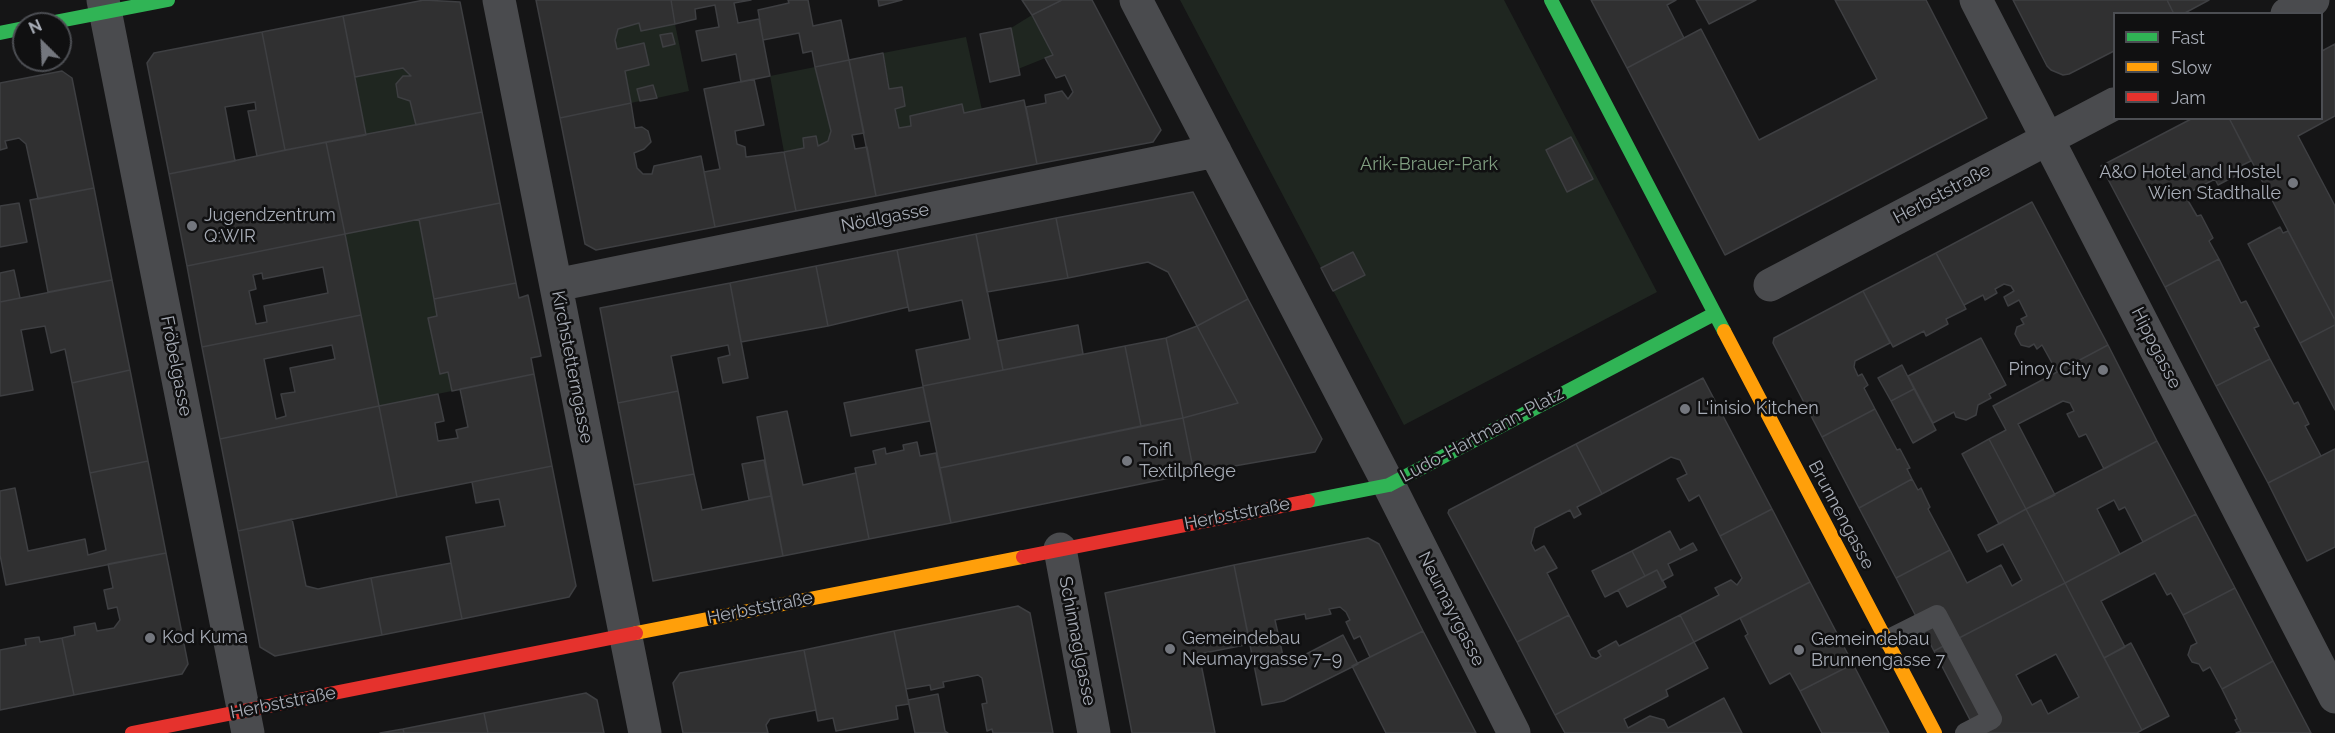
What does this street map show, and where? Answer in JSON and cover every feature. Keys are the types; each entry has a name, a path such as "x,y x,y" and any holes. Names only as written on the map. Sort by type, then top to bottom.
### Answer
{"street":[{"path":"72,16 104,6 168,0"},
{"name":"Kirchstetterngasse","path":"499,0 645,733"},
{"name":"Ludo-Hartmann-Platz","path":"1136,0 1389,484 1714,314"},
{"path":"1551,0 1714,314"},
{"name":"Hippgasse","path":"1976,0 2335,698"},
{"path":"2291,12 2313,0"},
{"name":"Fröbelgasse","path":"104,6 246,722"},
{"name":"Herbststraße","path":"1770,285 2113,105"},
{"name":"Nödlgasse","path":"556,285 1215,152"},
{"name":"Brunnengasse","path":"1714,314 1935,733"},
{"name":"Herbststraße","path":"132,733 246,722 625,635 1389,484"},
{"name":"Neumayrgasse","path":"1389,484 1514,733"},
{"name":"Schinnaglgasse","path":"1060,549 1094,733"}],"lane":[{"path":"1887,640 1937,615 1992,719 1965,733"}],"green space":[{"name":"Arik-Brauer-Park","path":"1180,0 1504,0 1657,292 1404,425"},
{"path":"1032,15 1053,55 1018,69 1011,28"},
{"path":"639,23 675,24 689,91 657,98 653,85 637,89 640,101 631,103 625,71 643,43 617,49 615,40 618,29","holes":["672,33 675,44 664,47 660,36"]},
{"path":"966,37 982,110 964,113 962,104 910,116 911,126 899,128 895,109 905,106 902,87 889,89 883,53"},
{"path":"815,67 831,136 828,141 818,146 803,138 804,148 784,152 770,76"},
{"path":"403,68 411,76 403,76 396,84 410,101 416,125 366,135 355,77"},
{"path":"419,219 437,316 429,319 440,373 448,372 452,391 379,406 345,234"}],"building":[{"path":"424,0 460,2 482,112 416,125 410,101 398,97 396,84 403,76 411,76 403,68 355,77 343,16"},
{"path":"536,0 671,0 675,24 641,31 639,23 618,29 615,40 617,49 644,43 649,65 625,71 631,103 560,118"},
{"path":"671,0 751,0 734,3 738,23 759,19 770,76 741,82 736,54 702,61 696,31 719,27 715,5 695,9 696,19 675,24"},
{"path":"788,0 808,0 813,26 841,20 849,60 815,67 812,51 803,53 799,33 763,40 758,10 789,3"},
{"path":"878,0 902,0 879,6"},
{"path":"1022,0 1062,0 1032,15"},
{"path":"1062,0 1092,0 1161,130 1153,142 1037,164 1026,107 1046,103 1045,95 1062,91 1068,99 1073,92 1065,75 1056,78 1045,58 1053,55 1032,15"},
{"path":"1591,0 1676,0 1667,5 1684,38 1627,68"},
{"path":"1696,0 1756,0 1709,24"},
{"path":"1835,0 1926,0 1987,118 1725,255 1627,68 1701,29 1759,140 1877,79"},
{"path":"2013,0 2167,0 2173,12 2113,12 2113,52 2069,74 2063,75 2047,66"},
{"path":"2167,0 2209,0 2187,12 2173,12"},
{"path":"343,16 366,135 285,150 262,32"},
{"path":"1011,28 1020,75 990,82 980,34"},
{"path":"262,32 285,150 257,156 248,111 256,110 255,102 225,107 235,161 169,174 147,63 154,53"},
{"path":"672,33 675,44 663,47 660,35"},
{"name":"A&O Hotel and Hostel Wien Stadthalle","path":"2335,44 2335,116 2298,136 2335,206 2335,320 2230,120 2323,120 2323,50"},
{"path":"883,53 889,89 902,87 905,106 895,109 899,128 911,126 910,116 962,104 964,113 1024,100 1037,164 876,196 849,60"},
{"path":"849,60 864,133 852,135 855,149 867,147 876,196 796,211 784,152 804,148 803,138 816,136 818,146 828,141 831,131 815,67"},
{"path":"57,72 63,72 72,78 94,188 38,199 26,144 19,138 5,141 7,148 0,150 0,83"},
{"path":"754,79 764,125 735,131 737,144 745,147 746,157 784,152 796,211 715,227 704,172 720,169 704,89"},
{"path":"653,85 657,98 640,101 637,89"},
{"path":"631,103 635,128 642,127 648,131 651,142 644,149 634,153 637,168 643,174 652,174 654,166 701,156 715,227 596,250 585,244 560,118"},
{"path":"482,112 500,203 345,234 326,142"},
{"path":"2189,120 2230,120 2251,161 2234,169 2237,175 2218,185 2215,179 2190,192 2187,199 2197,216 2201,215 2213,238 2209,241 2219,259 2165,287 2101,166"},
{"path":"1571,137 1593,179 1567,192 1546,150"},
{"path":"326,142 345,234 187,266 169,174"},
{"path":"94,188 112,280 48,292 30,200"},
{"path":"1193,192 1248,299 1197,326 1168,272 1148,262 1068,278 1056,218"},
{"path":"2032,202 2108,345 2057,372 2042,345 2037,349 2034,344 2029,347 2021,345 2015,334 2017,327 2024,324 2021,319 2027,316 2019,300 2008,306 2004,297 2014,291 2011,286 2004,284 1995,289 1997,293 1985,300 1983,295 1964,305 1936,253"},
{"path":"19,203 27,242 0,247 0,206"},
{"path":"500,203 516,283 434,299 419,219"},
{"path":"1056,218 1068,278 987,292 976,234"},
{"path":"2280,227 2283,233 2288,231 2335,320 2335,325 2300,343 2248,244"},
{"path":"345,234 361,315 202,347 187,266","holes":["323,267 328,293 264,306 267,322 256,324 249,291 256,289 253,275 262,273 263,279"]},
{"path":"976,234 1003,370 923,386 916,350 970,339 962,300 909,311 897,250"},
{"path":"897,250 908,307 828,326 816,266"},
{"path":"1353,252 1365,275 1333,291 1321,268"},
{"path":"1936,253 1966,309 1946,319 1948,324 1926,336 1924,331 1893,347 1863,291"},
{"path":"2219,259 2241,303 2246,301 2259,326 2254,328 2270,359 2216,386 2165,287"},
{"path":"816,266 828,326 741,342 730,283"},
{"path":"14,270 20,298 0,302 0,273"},
{"path":"112,280 130,370 72,383 65,349 51,353 45,326 21,330 33,390 0,396 0,302"},
{"path":"516,283 519,298 528,295 541,356 531,358 534,374 452,391 448,372 440,374 428,318 437,316 434,299"},
{"path":"730,283 748,378 723,383 718,358 730,355 728,345 671,356 678,391 618,403 600,308"},
{"path":"1863,291 1890,343 1855,361 1854,367 1858,376 1862,374 1868,385 1864,388 1875,409 1822,437 1773,343 1774,338"},
{"path":"1248,299 1322,439 1315,452 1194,473 1183,418 1238,403 1197,326"},
{"path":"361,315 379,406 220,439 202,347","holes":["332,345 335,359 290,368 295,392 281,394 286,416 276,419 264,359"]},
{"path":"1078,325 1083,354 1003,370 997,341"},
{"path":"2335,325 2335,410 2300,343"},
{"path":"1197,326 1238,403 1183,418 1166,338"},
{"path":"1166,338 1183,418 1141,426 1125,346"},
{"path":"1981,338 2006,385 1989,394 1991,398 1978,405 1976,415 1966,420 1956,417 1954,412 1933,423 1908,376"},
{"path":"2108,345 2157,441 2104,469 2086,434 2079,437 2067,414 2074,411 2070,403 2063,401 2018,424 2055,495 2026,509 1989,439 2006,430 1993,406"},
{"path":"1125,346 1141,426 940,468 923,386"},
{"path":"2270,359 2294,404 2298,402 2309,424 2305,426 2321,456 2268,483 2216,386"},
{"path":"1902,365 1914,389 1891,401 1878,378"},
{"path":"130,370 148,461 90,473 72,383"},
{"path":"534,374 552,466 397,497 379,406 438,394 444,421 435,423 438,441 458,438 456,430 468,427 460,389"},
{"path":"1703,378 1772,509 1720,536 1699,495 1689,501 1677,479 1687,474 1680,460 1671,457 1602,494 1576,444"},
{"path":"923,387 930,421 851,436 844,403"},
{"path":"1914,389 1936,430 1913,443 1891,401"},
{"path":"678,391 694,474 634,485 618,403"},
{"path":"379,406 397,497 238,531 220,439"},
{"path":"1875,409 1897,450 1900,449 1910,468 1907,469 1912,479 1859,508 1822,437"},
{"path":"787,411 803,485 856,473 869,539 783,556 757,417"},
{"path":"1183,418 1194,473 951,523 940,468"},
{"path":"1989,439 2026,509 1999,524 1962,454"},
{"path":"2157,441 2196,514 2143,542 2125,507 2119,510 2114,500 2097,509 2120,554 2065,583 2026,509"},
{"path":"917,442 920,456 936,453 951,523 869,539 855,468 876,464 873,451 885,448 886,454 904,450 903,445"},
{"path":"1576,444 1602,494 1577,507 1581,514 1574,518 1570,510 1535,528 1531,543 1535,551 1544,546 1557,568 1547,573 1569,615 1517,642 1448,513 1449,510"},
{"path":"2335,449 2335,547 2307,561 2268,483"},
{"path":"764,460 771,496 749,500 742,464"},
{"path":"148,461 166,553 6,585 0,555 0,491 15,488 28,551 85,539 88,555 106,550 90,473"},
{"path":"552,466 576,586 569,597 462,619 446,537 505,526 499,499 476,503 472,482"},
{"path":"694,474 702,510 771,496 783,556 653,581 634,485"},
{"path":"1912,479 1918,490 1921,488 1930,507 1928,509 1950,550 1896,578 1859,508"},
{"path":"1772,509 1810,582 1694,642 1680,615 1719,595 1715,588 1731,580 1737,585 1742,578 1720,536"},
{"path":"2026,509 2065,583 1934,651 1896,578 1950,550 1967,583 2001,565 2012,586 2022,580 2003,544 1987,552 1978,535"},
{"path":"2196,514 2235,588 2183,615 2171,593 2167,595 2155,573 2101,601 2125,647 2104,658 2065,583"},
{"path":"292,519 306,586 318,589 371,578 382,635 275,656 260,647 238,531"},
{"path":"1670,531 1680,550 1693,543 1697,550 1668,564 1673,575 1662,581 1657,570 1645,576 1632,551"},
{"path":"1368,538 1379,544 1423,631 1370,657 1360,636 1354,639 1346,622 1350,620 1340,607 1329,609 1331,614 1306,619 1305,614 1275,620 1285,665 1343,635 1358,664 1284,701 1262,705 1234,565"},
{"path":"1632,551 1645,576 1605,597 1592,571"},
{"path":"166,553 188,664 182,674 74,695 62,638 75,635 74,627 95,623 97,631 114,628 120,620 117,607 108,609 104,590 113,588 108,564"},
{"path":"451,563 462,619 382,635 371,578"},
{"name":"Gemeindebau Neumayrgasse 7–9","path":"1234,565 1250,644 1199,654 1215,733 1132,733 1105,593"},
{"path":"1657,570 1666,587 1627,607 1618,590"},
{"name":"Gemeindebau Brunnengasse 7","path":"1810,582 1853,664 1800,691 1790,673 1770,684 1745,636 1748,634 1740,618"},
{"path":"2065,583 2142,730 2137,733 1977,733 1934,651","holes":["2056,654 2079,697 2048,714 2041,700 2032,705 2016,675"]},
{"path":"2235,588 2273,661 2222,689 2210,667 2203,671 2199,664 2192,662 2188,655 2191,646 2197,643 2183,615"},
{"path":"1018,606 1030,613 1053,733 993,733 992,729 987,731 982,704 987,703 982,678 978,675 943,682 944,687 931,690 930,685 906,689 894,631"},
{"path":"1569,615 1591,657 1596,659 1601,656 1598,651 1616,641 1619,646 1680,615 1694,642 1555,715 1517,642"},
{"path":"894,631 909,704 896,706 898,719 836,731 833,718 818,721 804,650"},
{"name":"Gemeindebau Neumayrgasse 7–9","path":"1423,631 1476,733 1386,733 1352,666"},
{"path":"39,637 40,642 62,638 74,695 0,710 0,650 26,645 25,639"},
{"path":"1694,642 1708,668 1666,690 1668,696 1624,719 1628,728 1650,716 1664,720 1668,728 1724,698 1742,733 1565,733 1555,715"},
{"path":"2131,643 2169,716 2142,730 2104,658"},
{"path":"804,650 816,710 770,719 766,725 768,733 683,733 673,683 680,673"},
{"path":"2273,661 2311,733 2236,733 2241,731 2222,689"},
{"path":"1853,664 1889,733 1822,733 1800,691"},
{"path":"586,693 597,700 604,733 488,733 484,713"},
{"path":"938,694 945,731 948,733 915,733 908,700"},
{"path":"484,713 488,733 404,733 403,729"},
{"path":"403,729 404,733 380,733"}],"traffic: fast":[{"path":"72,19 168,0"},
{"path":"1551,0 1724,331"},
{"path":"0,33 12,30"},
{"path":"1308,501 1389,485 1714,314"}],"traffic: slow":[{"path":"1724,331 1935,733"},
{"path":"636,633 1023,557"}],"traffic: jam":[{"path":"1023,557 1308,501"},
{"path":"132,733 636,633"}],"place":[{"name":"A&O Hotel and Hostel Wien Stadthalle","path":"2293,183"},
{"name":"Jugendzentrum Q:WIR","path":"192,226"},
{"name":"Pinoy City","path":"2103,370"},
{"name":"L'inisio Kitchen","path":"1685,409"},
{"name":"Toifl Textilpflege","path":"1127,461"},
{"name":"Kod Kuma","path":"150,638"},
{"name":"Gemeindebau Neumayrgasse 7–9","path":"1170,649"},
{"name":"Gemeindebau Brunnengasse 7","path":"1799,650"}]}
